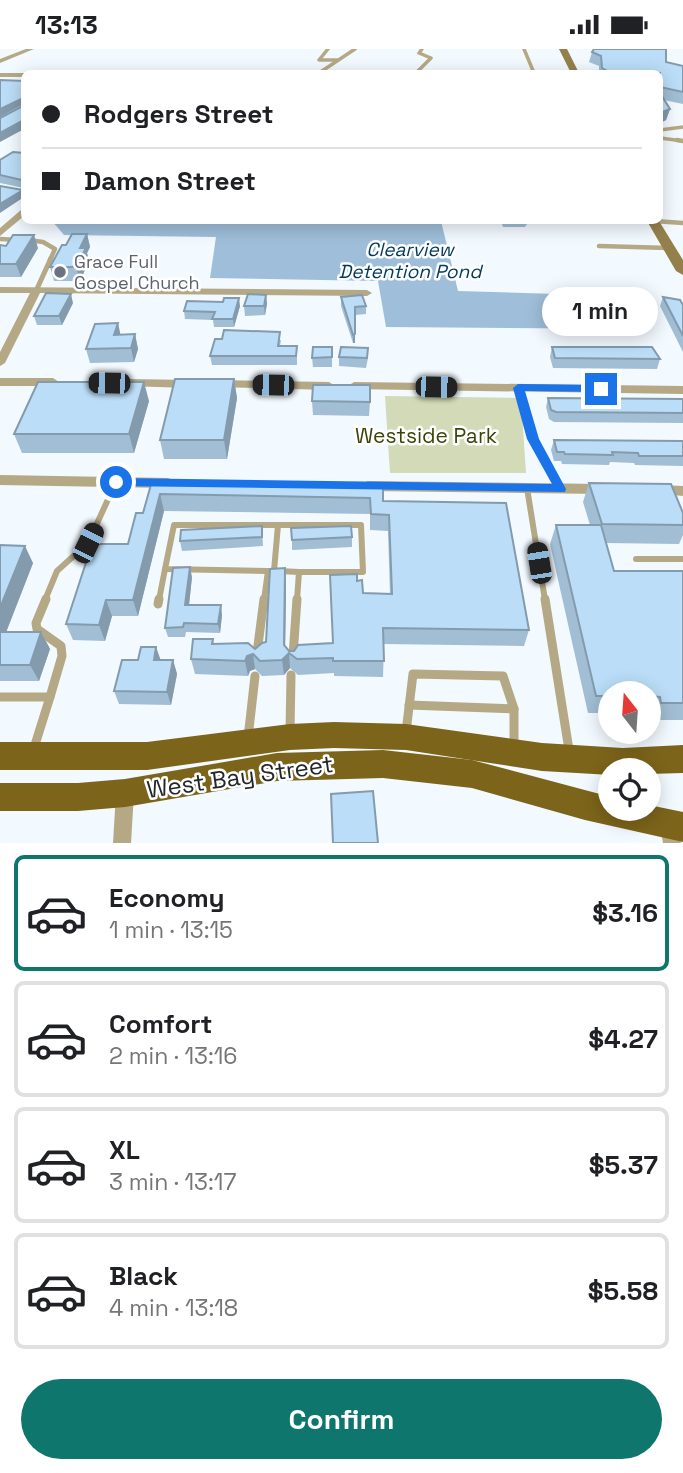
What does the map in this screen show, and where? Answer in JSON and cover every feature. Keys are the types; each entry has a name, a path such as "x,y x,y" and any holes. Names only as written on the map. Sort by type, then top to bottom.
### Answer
{"main road":[{"name":"West Bay Street","path":"0,757 148,756 290,737 334,735 406,737 513,754 570,759 623,762 683,759"},
{"name":"West Bay Street","path":"0,797 78,797 124,793 276,767 342,763 395,764 495,779 675,832"}],"street":[{"path":"0,61 31,49"},
{"path":"563,49 574,70"},
{"path":"0,75 21,75"},
{"path":"0,233 21,215"},
{"path":"656,224 682,267"},
{"path":"0,290 367,293"},
{"path":"0,363 36,291"},
{"path":"0,382 68,383"},
{"path":"123,383 683,390"},
{"path":"0,480 184,483"},
{"path":"349,485 614,490"},
{"path":"641,490 671,497 683,491"},
{"path":"122,843 124,793"}],"lane":[{"path":"328,49 319,60 342,59"},
{"path":"324,70 355,49"},
{"path":"419,70 431,58 419,53 422,49"},
{"path":"524,49 533,70"},
{"path":"663,130 683,127"},
{"path":"663,138 683,141"},
{"path":"663,222 683,223"},
{"path":"0,239 43,241 55,249 36,291"},
{"path":"599,246 669,248"},
{"path":"518,388 533,439 560,489"},
{"path":"32,757 62,656 61,646 37,629 36,623 57,571 88,543 116,482"},
{"path":"527,488 570,759"},
{"path":"158,604 165,569 174,524 361,525 363,572 165,569"},
{"path":"257,658 278,525"},
{"path":"636,559 683,559"},
{"path":"292,660 299,572"},
{"path":"406,737 413,674 503,676 514,709 513,754"},
{"path":"290,737 291,675"},
{"path":"248,743 255,676"},
{"path":"0,697 50,697"},
{"path":"410,705 514,709"}],"green space":[{"name":"Westside Park","path":"385,396 521,398 526,473 390,473"}],"water":[{"name":"Clearview Detention Pond","path":"55,224 442,224 458,291 624,296 641,329 386,327 378,281 210,278 216,237 64,235"}],"building":[{"path":"594,49 666,49 666,62 683,66 683,92 663,88 663,70 606,70 602,68 601,56 592,52"},
{"path":"0,80 21,81 21,99 0,109"},
{"path":"663,98 670,109 663,112"},
{"path":"21,107 21,122 0,133 0,118"},
{"path":"13,152 21,153 21,180 0,175 0,160"},
{"path":"0,186 21,190 21,191 0,204"},
{"path":"72,234 87,234 80,248 86,248 76,267 50,267 62,245 66,245"},
{"path":"13,235 34,235 16,264 0,264 0,245 6,246"},
{"path":"46,293 71,294 59,316 34,316"},
{"path":"248,294 266,295 264,306 244,306"},
{"path":"362,295 366,306 355,307 353,335 341,297"},
{"path":"663,297 680,300 683,305 683,336"},
{"path":"224,298 239,298 233,319 212,319 215,312 184,311 187,301 223,302"},
{"path":"118,323 114,335 135,334 131,348 86,349 95,324"},
{"path":"224,330 280,332 278,346 297,346 296,356 210,356 215,339 222,339"},
{"path":"313,347 332,347 332,357 312,358"},
{"path":"341,347 368,348 367,358 339,357"},
{"path":"552,347 652,347 660,359 555,358"},
{"path":"175,379 234,379 224,440 160,440"},
{"path":"38,382 144,382 129,434 14,434"},
{"path":"313,385 370,385 370,402 312,401"},
{"path":"548,398 683,399 683,413 556,412 551,410"},
{"path":"554,440 683,441 683,456 639,456 638,453 612,452 613,455 565,454 557,452"},
{"path":"152,481 383,486 383,501 506,503 529,630 383,628 384,661 297,659 289,653 282,660 260,661 253,654 247,656 245,661 191,659 193,639 213,639 212,644 248,643 255,649 266,642 270,569 285,568 284,645 289,651 294,651 298,645 333,643 330,575 357,574 357,581 362,580 363,593 392,594 389,515 371,514 370,498 160,494 133,600 106,600 99,625 66,624 92,544 128,544 136,513 143,513"},
{"path":"589,483 671,484 683,513 683,525 602,524"},
{"path":"556,525 601,525 614,571 683,571 683,703 662,703 662,681 598,681 596,696"},
{"path":"262,526 262,537 180,541 181,530"},
{"path":"351,526 352,537 292,540 291,528"},
{"path":"0,545 25,546 0,608"},
{"path":"190,567 185,605 221,605 218,624 184,623 183,627 165,628 173,568"},
{"path":"0,632 41,632 30,665 0,665"},
{"path":"141,647 156,647 154,660 173,660 167,692 114,691 122,660 138,660"},
{"path":"373,791 378,843 333,843 331,794"}],"place":[{"name":"Grace Full Gospel Church","path":"60,272"}],"route":[{"path":"116,482 560,489 533,439 518,388 601,389"}]}
